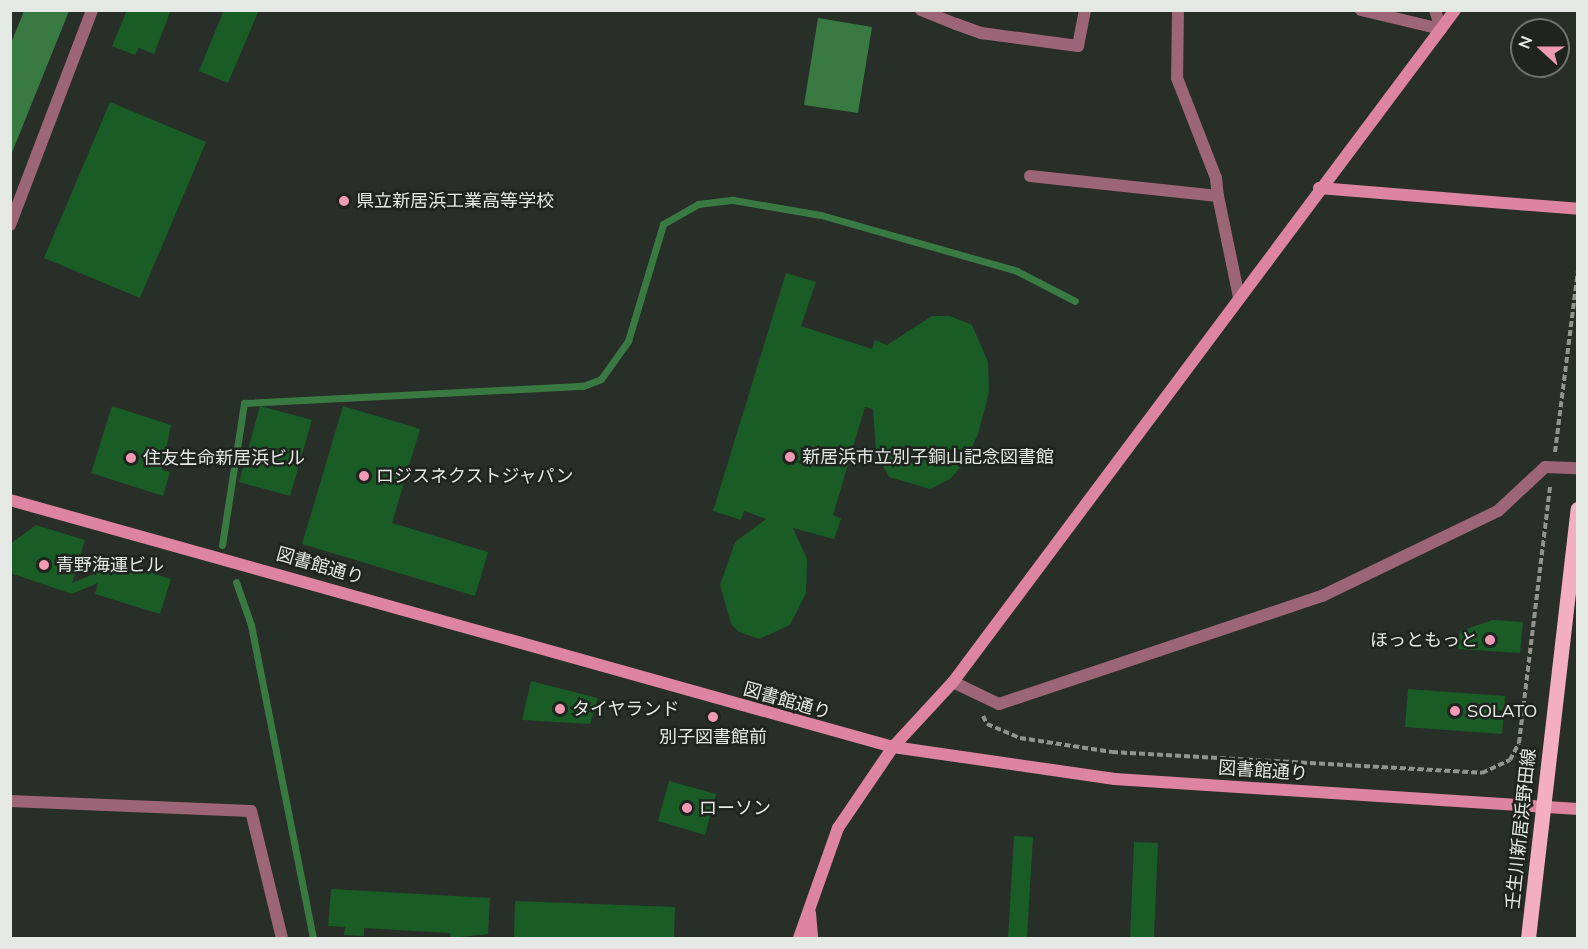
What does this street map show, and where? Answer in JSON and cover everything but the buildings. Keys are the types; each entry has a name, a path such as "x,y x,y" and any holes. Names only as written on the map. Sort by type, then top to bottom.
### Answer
{"main road":[{"name":"壬生川新居浜野田線","path":"1528,939 1578,509"}],"street":[{"path":"10,225 92,10"},
{"path":"921,10 981,33 1078,46 1085,10"},
{"path":"1178,10 1177,78 1215,178 1239,297"},
{"path":"1361,10 1441,29"},
{"path":"1435,10 1441,29"},
{"path":"799,939 838,828 893,747 953,682 1319,188 1455,10"},
{"path":"1030,176 1218,196"},
{"path":"1319,188 1578,208"},
{"path":"953,682 971,694 999,704 1348,586 1498,511 1545,467 1578,468"},
{"name":"図書館通り","path":"10,500 893,747 1115,779 1578,809"},
{"path":"10,801 251,811 282,939"},
{"path":"810,908 812,939"}],"path":[{"path":"971,694 987,724 1020,738 1101,750 1482,773 1510,760 1519,743 1578,271"}],"shaded area":[{"path":"24,11 69,11 11,155 11,43"},
{"path":"818,18 872,27 858,113 804,105"}],"waterway":[{"path":"222,545 244,403 583,386 601,379 628,341 663,224 698,204 733,200 821,215 1017,271 1075,301"},
{"path":"236,582 251,625 313,938"}],"place":[{"name":"県立新居浜工業高等学校","path":"344,201"},
{"name":"新居浜市立別子銅山記念図書館","path":"790,457"},
{"name":"住友生命新居浜ビル","path":"131,458"},
{"name":"ロジスネクストジャパン","path":"364,476"},
{"name":"青野海運ビル","path":"44,565"},
{"name":"ほっともっと","path":"1490,640"},
{"name":"タイヤランド","path":"560,709"},
{"name":"SOLATO","path":"1455,711"},
{"name":"別子図書館前","path":"713,717"},
{"name":"ローソン","path":"687,808"}]}
